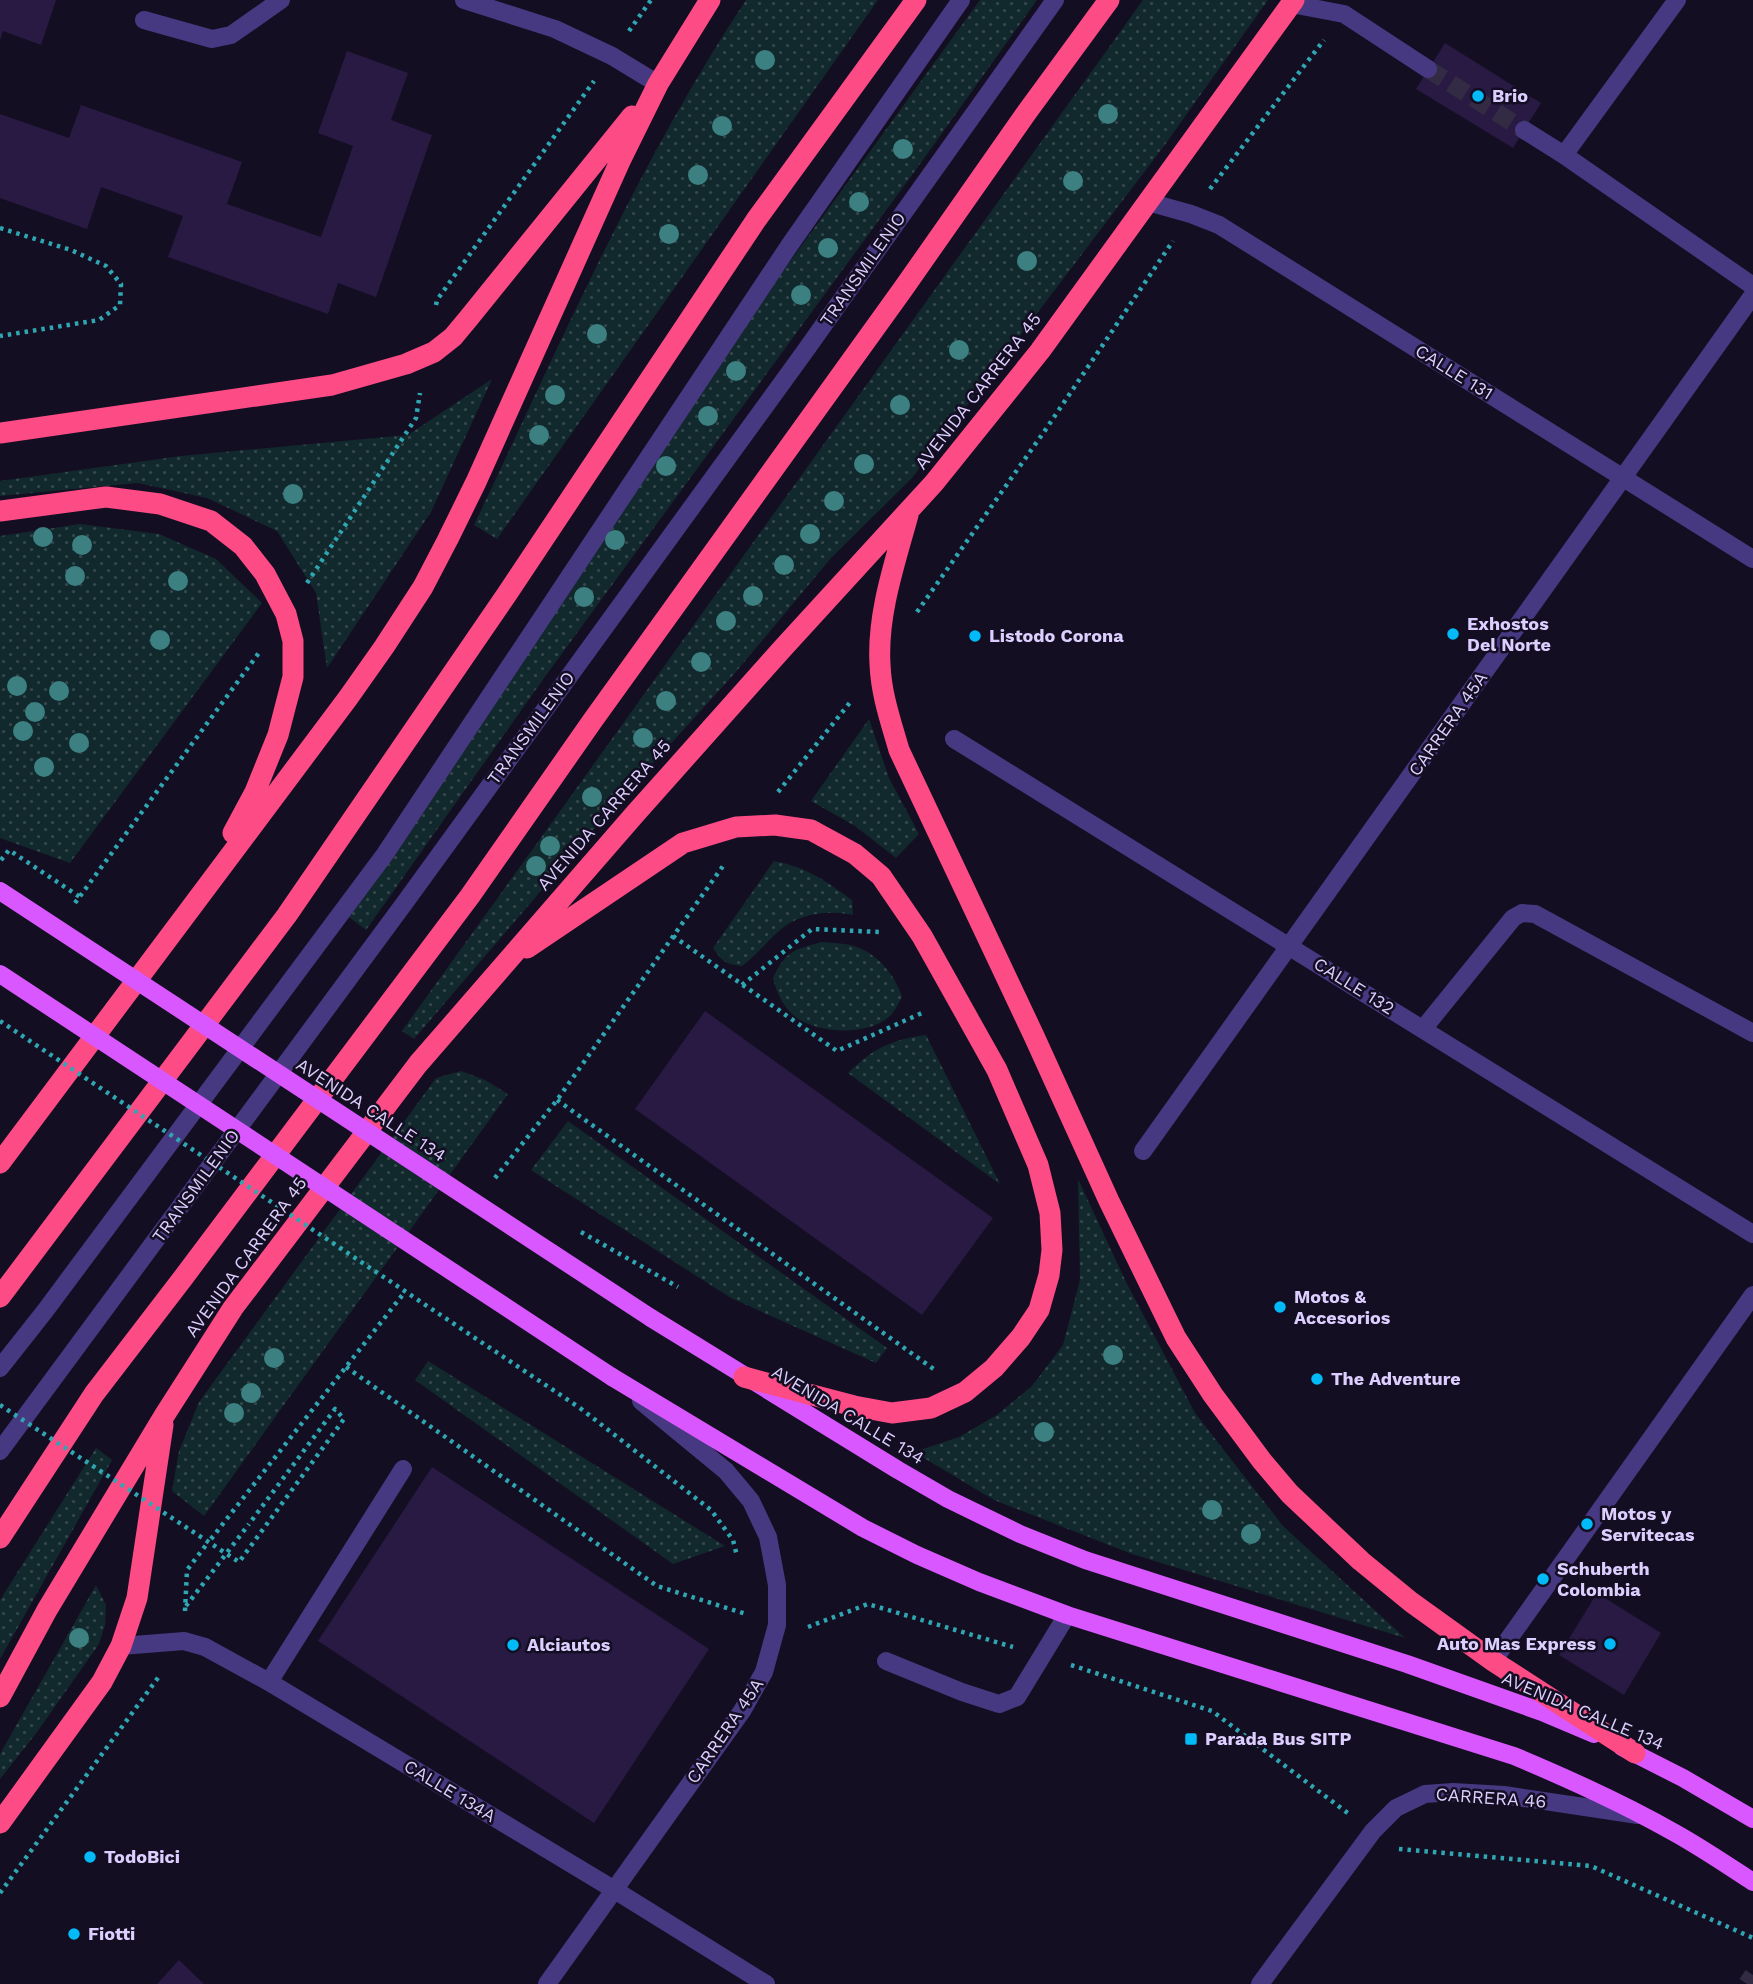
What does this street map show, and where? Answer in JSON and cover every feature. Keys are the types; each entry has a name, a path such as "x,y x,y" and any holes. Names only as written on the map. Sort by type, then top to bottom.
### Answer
{"highway":[{"path":"0,1163 362,677 423,587 476,482 621,159 658,84 710,0"},
{"path":"0,1297 287,915 507,594 756,220 916,0"},
{"name":"AVENIDA CARRERA 45","path":"0,1538 94,1394 470,896 1109,0"},
{"name":"AVENIDA CARRERA 45","path":"0,1698 47,1610 164,1416 242,1297 418,1064 643,804 934,483 1041,351 1292,2"},
{"path":"0,433 332,385 406,364 434,352 453,337 658,84"},
{"path":"0,511 106,497 160,504 211,522 243,546 265,574 286,614 293,641 293,677 278,735 255,792 200,895"},
{"path":"909,510 888,586 882,624 880,665 885,699 899,750 1176,1338 1213,1395 1262,1461 1290,1494 1371,1569 1410,1602 1493,1661 1635,1753"},
{"path":"505,963 683,844 736,827 751,826 775,825 811,831 855,854 881,876 922,936 997,1070 1038,1165 1050,1213 1052,1250 1049,1276 1039,1310 1021,1337 994,1368 965,1392 931,1408 892,1413 854,1406 744,1377"},
{"path":"0,1823 102,1682 121,1646 138,1598 164,1416"}],"main road":[{"name":"AVENIDA CALLE 134","path":"0,891 651,1318 948,1499 1020,1534 1085,1560 1394,1660 1542,1712 1635,1753 1753,1819"},
{"path":"0,974 612,1377 863,1528 967,1577 1067,1615 1484,1746 1542,1768 1643,1815 1753,1882"}],"street":[{"path":"144,20 212,39 231,36 281,0"},
{"path":"464,0 555,29 612,56 658,84"},
{"path":"0,1368 385,854 789,246 961,0"},
{"name":"TRANSMILENIO","path":"0,1451 415,890 1055,0"},
{"path":"1564,155 1677,0"},
{"path":"1292,2 1344,14 1428,69"},
{"path":"1524,130 1753,286"},
{"name":"CALLE 131","path":"1148,202 1219,225 1753,559"},
{"name":"CARRERA 45A","path":"1143,1152 1753,295"},
{"name":"CALLE 132","path":"954,739 1753,1234"},
{"path":"1423,1029 1513,918 1522,913 1535,914 1753,1033"},
{"path":"1493,1661 1753,1295"},
{"name":"CARRERA 45A","path":"547,1984 742,1711 764,1671 777,1625 778,1585 768,1537 751,1501 726,1471 612,1377"},
{"path":"270,1682 402,1469"},
{"path":"886,1661 999,1704 1017,1697 1067,1615"},
{"name":"CALLE 134A","path":"121,1646 184,1641 205,1647 270,1682 766,1984"},
{"name":"CARRERA 46","path":"1260,1984 1373,1832 1396,1808 1425,1794 1453,1792 1504,1795 1643,1815"}],"path":[{"path":"437,300 652,0"},
{"path":"495,1178 557,1100 751,826 880,665 1046,429 1191,214 1344,14"},
{"path":"0,228 71,250 106,266 121,284 120,305 99,320 0,336"},
{"path":"320,565 415,418"},
{"path":"72,908 248,668"},
{"path":"1,860 9,850 80,897"},
{"path":"742,985 811,929 879,932"},
{"path":"673,936 837,1051 922,1013"},
{"path":"0,1021 580,1408 711,1510 733,1540 741,1567"},
{"path":"557,1100 944,1377"},
{"path":"211,1539 404,1293"},
{"path":"346,1367 657,1586 800,1630 868,1604 1042,1655 1212,1711 1395,1849 1591,1866 1753,1938"},
{"path":"0,1405 239,1562 344,1419 335,1409 249,1524 185,1607"},
{"path":"745,1603 746,1615"}],"green space":[{"path":"746,0 878,0 497,539 474,525 634,191 669,126"},
{"path":"980,0 1037,0 544,678 366,930 349,917 733,340"},
{"path":"1143,0 1268,0 1164,146 912,478 831,558 735,673 606,815 414,1039 402,1031"},
{"path":"492,379 431,512 327,668 316,593 277,531 207,498 138,483 0,496 0,481 181,456 408,435"},
{"path":"80,524 159,534 216,559 262,603 70,863 0,838 0,536"},
{"path":"869,719 889,778 919,834 896,858 855,826 811,801"},
{"path":"774,861 807,871 833,886 852,900 853,915 824,913 795,920 779,931 742,966 728,963 713,948"},
{"path":"821,942 854,946 884,965 902,996 891,1015 871,1027 832,1030 808,1024 789,1011 773,978 791,953"},
{"path":"926,1035 1000,1184 848,1073 866,1057 883,1047"},
{"path":"461,1071 485,1080 508,1094 204,1516 172,1491 179,1451 199,1402 436,1078"},
{"path":"568,1121 887,1348 876,1363 731,1298 531,1170"},
{"path":"1078,1179 1126,1282 1195,1413 1283,1526 1405,1638 1132,1554 994,1500 914,1452 959,1437 997,1415 1032,1386 1063,1345 1080,1280"},
{"path":"428,1361 725,1546 673,1564 415,1380"},
{"path":"96,1448 112,1460 0,1659 0,1600"},
{"path":"96,1585 106,1605 105,1625 99,1644 0,1779 0,1754"}],"building":[{"path":"0,0 56,0 41,45 3,31 0,40"},
{"name":"Brio","path":"1445,43 1541,103 1513,148 1416,89"},
{"path":"347,51 408,73 391,120 432,135 376,297 338,283 328,314 168,257 183,216 101,187 87,229 0,198 0,114 69,138 81,105 242,162 227,204 321,237 353,146 318,133"},
{"path":"705,1011 993,1218 922,1315 635,1109"},
{"name":"Alciautos","path":"432,1467 709,1649 594,1823 318,1641"},
{"name":"Auto Mas Express","path":"1597,1593 1661,1633 1624,1695 1559,1655"},
{"path":"179,1960 204,1984 157,1984"}],"tunnel":[{"path":"1428,69 1524,130"},
{"path":"1747,1984 1753,1975"}],"place":[{"name":"Brio","path":"1478,96"},
{"name":"Exhostos Del Norte","path":"1453,634"},
{"name":"Listodo Corona","path":"975,636"},
{"name":"Motos & Accesorios","path":"1280,1307"},
{"name":"The Adventure","path":"1317,1379"},
{"name":"Motos y Servitecas","path":"1587,1524"},
{"name":"Schuberth Colombia","path":"1543,1579"},
{"name":"Auto Mas Express","path":"1610,1644"},
{"name":"Alciautos","path":"513,1645"},
{"name":"Parada Bus SITP","path":"1191,1739"},
{"name":"TodoBici","path":"90,1857"},
{"name":"Fiotti","path":"74,1934"}]}
